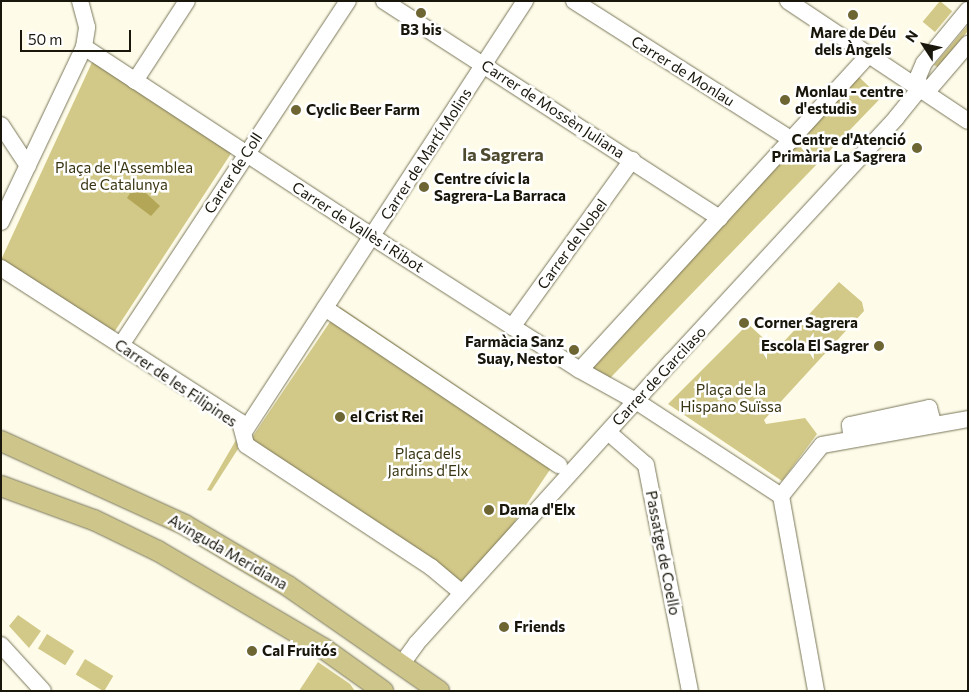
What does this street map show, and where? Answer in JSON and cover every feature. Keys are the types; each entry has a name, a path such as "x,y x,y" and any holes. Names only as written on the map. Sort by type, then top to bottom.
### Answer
{"main road":[{"name":"Avinguda Meridiana","path":"1,441 185,525 288,586 439,691"},
{"path":"1,486 94,520 158,550 323,648 384,691 401,665"}],"street":[{"path":"1,222 84,47 87,28 80,1"},
{"path":"135,81 188,1"},
{"name":"Carrer de Coll","path":"121,346 246,153 348,1"},
{"name":"Carrer de Mossèn Juliana","path":"384,1 720,218"},
{"name":"Carrer de Martí Molins","path":"244,432 525,1"},
{"name":"Carrer de Monlau","path":"574,1 792,140"},
{"path":"788,1 968,122"},
{"name":"Carrer de Garcilaso","path":"919,90 918,78 924,64 968,10"},
{"name":"Carrer de Garcilaso","path":"401,665 462,592 896,118 919,90 931,87 968,44"},
{"name":"Carrer de Vallès i Ribot","path":"84,47 372,237 580,370 636,401 781,496"},
{"path":"580,370 869,55"},
{"path":"1,125 28,166"},
{"name":"Carrer de Nobel","path":"512,327 632,160"},
{"name":"Carrer de les Filipines","path":"1,268 240,422 246,445 431,567 462,592"},
{"path":"325,308 559,464"},
{"path":"816,691 781,496 822,445 968,418"},
{"name":"Passatge de Coello","path":"608,432 646,465 690,691"},
{"path":"1,645 43,691"}],"green space":[{"path":"940,1 952,11 935,32 923,22"},
{"path":"968,25 968,31 938,67 934,65"},
{"name":"Plaça de l'Assemblea de Catalunya","path":"94,58 232,152 113,334 1,260"},
{"path":"857,75 881,98 607,381 583,358"},
{"name":"Plaça de la Hispano Suïssa","path":"839,282 862,302 864,311 764,420 766,424 805,418 817,434 782,481 668,404 748,324 776,350"},
{"name":"Plaça dels Jardins d'Elx","path":"340,307 560,455 470,588 251,440"},
{"path":"236,440 238,449 211,491 207,490"},
{"path":"18,615 41,631 29,648 9,626"},
{"path":"47,634 74,651 65,665 38,648"},
{"path":"85,659 113,676 103,691 76,674"},
{"path":"318,662 350,684 355,691 299,691"}],"shaded area":[{"path":"136,184 160,206 151,216 127,198"}],"place":[{"name":"B3 bis","path":"421,13"},
{"name":"Mare de Déu dels Àngels","path":"853,15"},
{"name":"Monlau - centre d'estudis","path":"785,100"},
{"name":"Cyclic Beer Farm","path":"296,110"},
{"name":"Centre d'Atenció Primària La Sagrera","path":"917,148"},
{"name":"Centre cívic la Sagrera-La Barraca","path":"424,187"},
{"name":"Corner Sagrera","path":"744,323"},
{"name":"Escola El Sagrer","path":"879,346"},
{"name":"Farmàcia Sanz Suay, Nestor","path":"574,350"},
{"name":"el Crist Rei","path":"340,417"},
{"name":"Dama d'Elx","path":"489,510"},
{"name":"Friends","path":"504,627"},
{"name":"Cal Fruitós","path":"252,651"}],"district":[{"name":"la Sagrera","path":"503,154"}]}
